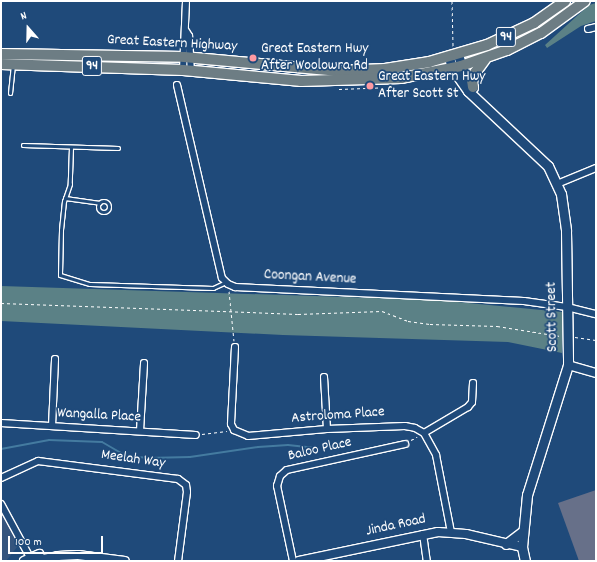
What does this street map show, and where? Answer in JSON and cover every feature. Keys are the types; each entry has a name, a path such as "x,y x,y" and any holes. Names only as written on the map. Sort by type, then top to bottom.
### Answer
{"highway":[{"name":"Great Eastern Highway","path":"1,54 187,58 339,71 407,66 453,55 519,31 566,1"},
{"name":"Great Eastern Highway","path":"1,64 187,70 301,81 349,81 401,78 457,67 485,59 541,33 585,1"},
{"path":"473,87 472,80 475,73 485,59"}],"main road":[{"name":"Scott Street","path":"453,55 464,86 548,166 557,184 566,232 569,337 568,365 527,495 522,549 525,561"},
{"name":"Scott Street","path":"457,67 473,87 478,98"},
{"path":"502,543 523,531"}],"street":[{"path":"186,1 187,70"},
{"path":"588,29 596,27"},
{"path":"177,86 222,278 227,283"},
{"path":"557,184 596,168"},
{"name":"Coongan Avenue","path":"227,283 235,287 524,301 567,307 596,314"},
{"path":"234,430 231,424 235,346"},
{"path":"52,426 54,359"},
{"path":"140,431 144,363"},
{"path":"568,365 596,373"},
{"path":"324,377 327,429"},
{"path":"451,532 436,455 424,433 468,407 472,402 473,383"},
{"name":"Wangalla Place","path":"1,423 196,435"},
{"name":"Astroloma Place","path":"234,430 248,436 327,429 405,426 424,433"},
{"name":"Baloo Place","path":"293,561 277,486 280,476 288,470 405,444"},
{"name":"Meelah Way","path":"1,478 28,464 43,461 178,479 186,485 187,492 178,561"},
{"path":"1,504 29,560 78,555 106,560 125,561"},
{"name":"Jinda Road","path":"299,561 329,558 423,534 451,532 522,549"},
{"path":"423,534 427,561"}],"lane":[{"path":"10,93 14,54"},
{"path":"23,145 118,148"},
{"path":"71,147 70,184 65,198 59,271 62,277 90,284 208,288 217,287 227,283"},
{"path":"65,198 100,203"}],"path":[{"path":"452,1 453,55"},
{"path":"227,283 232,311 235,346"},
{"path":"1,303 312,314 382,311 408,321 430,324 497,326 596,340"},
{"path":"196,435 234,430"},
{"path":"405,444 424,433"}],"shaded area":[{"path":"1,504 21,542 6,561 1,561"}],"green space":[{"path":"596,3 596,21 581,26 547,48 545,45 589,5"},
{"path":"1,286 437,300 562,312 562,353 508,342 283,335 1,321"}],"building":[{"path":"596,490 596,561 579,561 558,503"}],"waterway":[{"path":"1,449 49,440 102,442 126,456 147,458 190,457 258,447 288,445 318,448"}],"place":[{"name":"Great Eastern Hwy After Woolowra Rd","path":"253,58"},
{"name":"Great Eastern Hwy After Scott St","path":"370,86"}]}
